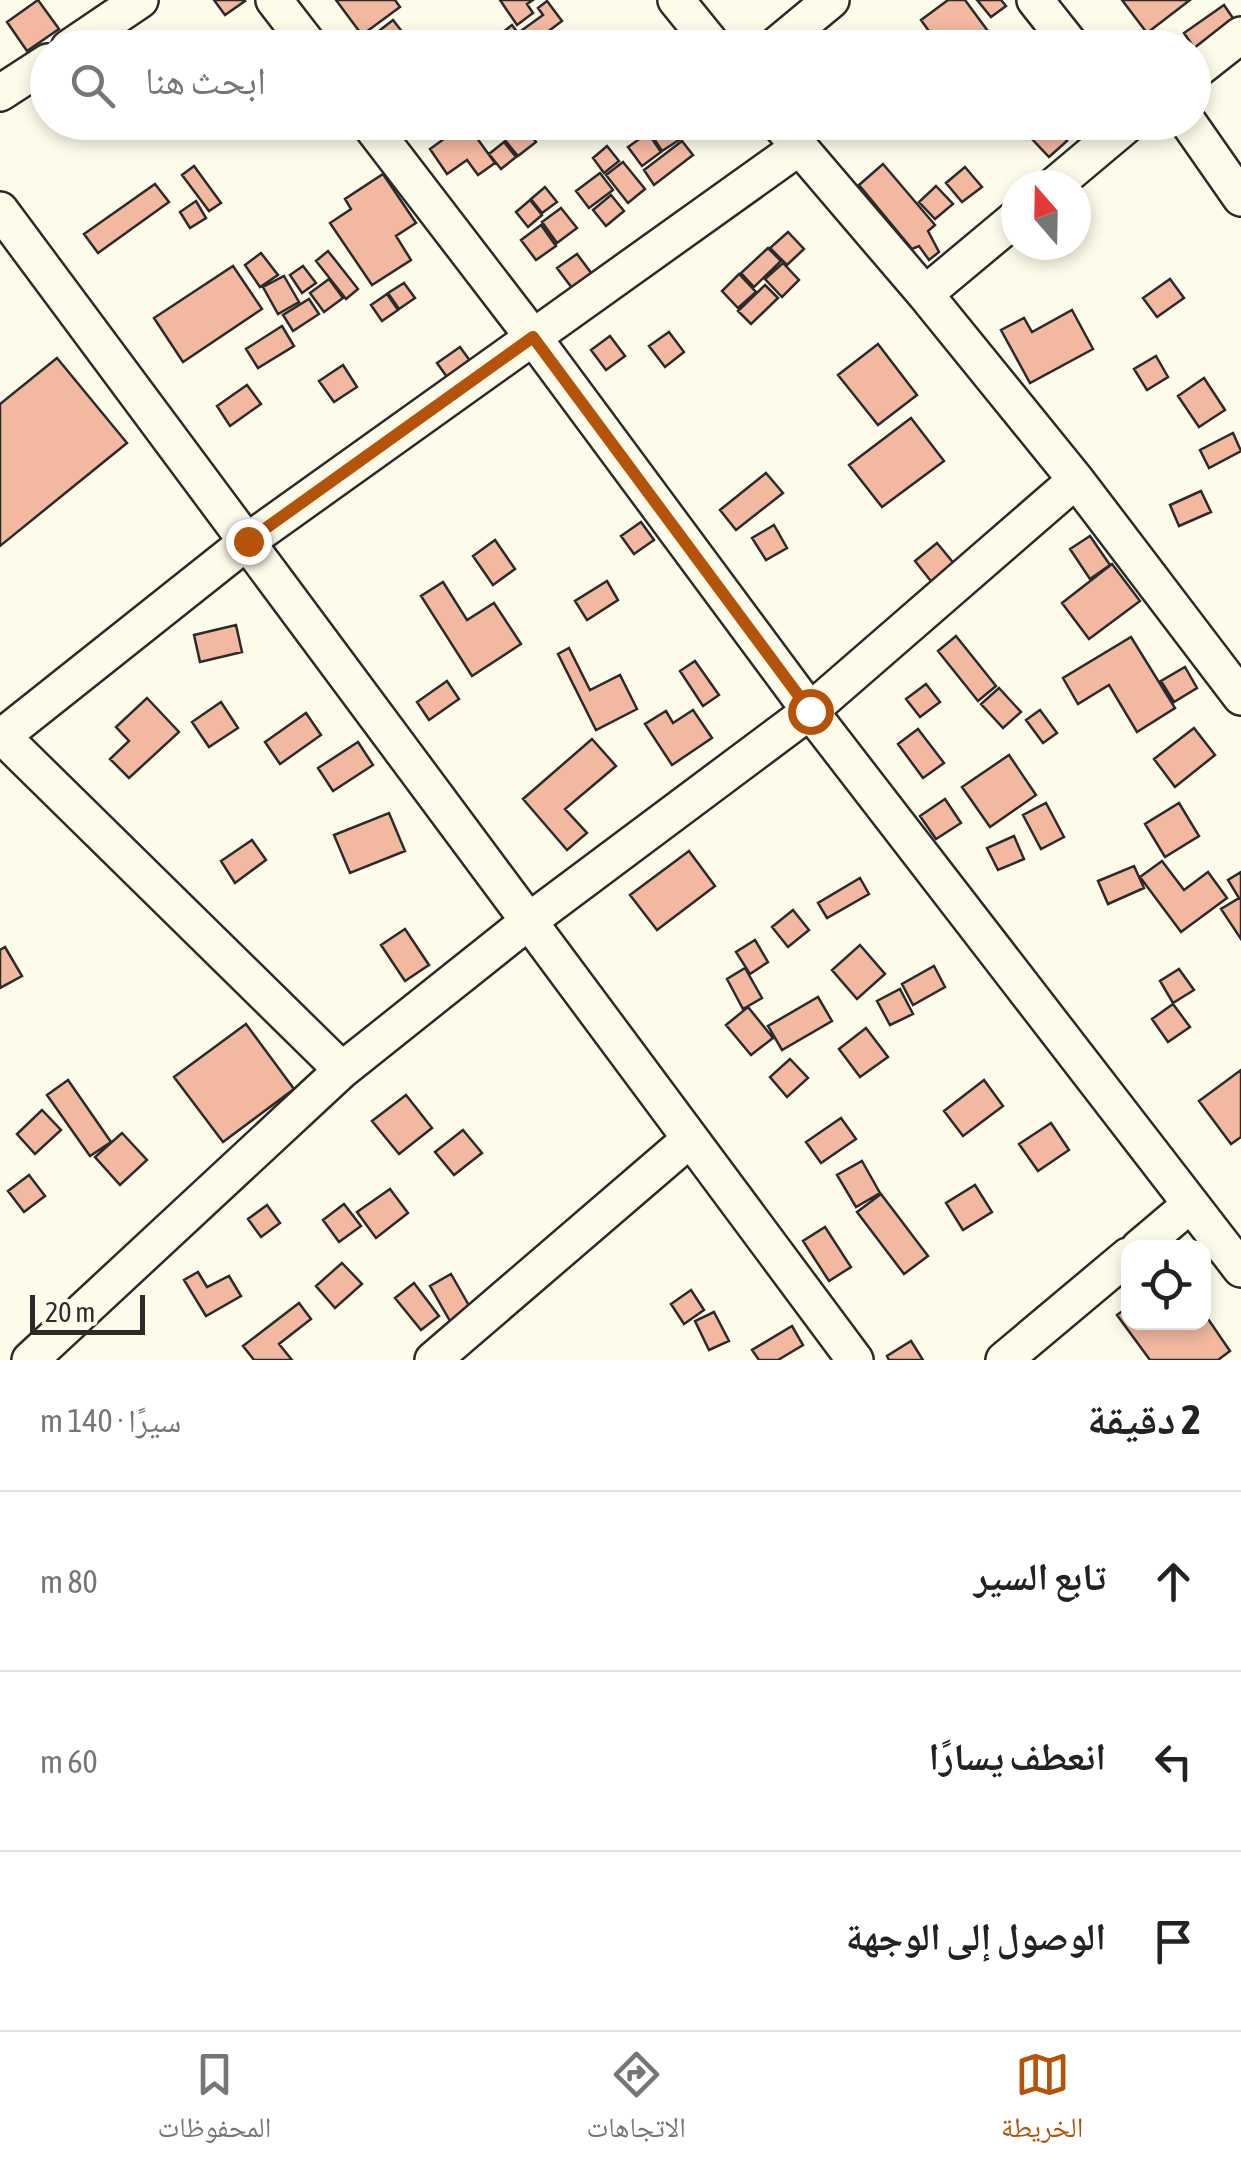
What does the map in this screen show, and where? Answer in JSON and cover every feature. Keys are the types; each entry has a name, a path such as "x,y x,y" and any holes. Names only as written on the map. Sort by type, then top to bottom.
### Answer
{"street":[{"path":"95,30 140,0"},
{"path":"274,0 297,30"},
{"path":"676,0 701,30"},
{"path":"795,30 831,0"},
{"path":"1035,0 1059,30"},
{"path":"1211,59 1241,35"},
{"path":"0,93 30,74"},
{"path":"382,140 810,711 1241,1269"},
{"path":"342,1070 0,736 248,541 533,337 782,140"},
{"path":"792,140 925,294 1076,480 1241,697"},
{"path":"1073,170 1109,140"},
{"path":"1201,140 1241,198"},
{"path":"0,210 855,1360"},
{"path":"925,294 1001,231"},
{"path":"30,1360 342,1070 528,920 810,711 1076,480"},
{"path":"433,1360 689,1140"},
{"path":"1148,1240 1191,1204"},
{"path":"1004,1360 1121,1262"}],"building":[{"path":"38,0 59,29 30,30 27,51 7,22"},
{"path":"214,0 244,0 245,1 225,15"},
{"path":"336,0 395,0 400,7 369,30 358,30"},
{"path":"500,0 533,0 527,4 533,13 517,25"},
{"path":"948,0 965,0 987,30 928,30 921,20"},
{"path":"977,0 1001,0 1006,6 991,17"},
{"path":"1122,0 1190,0 1151,30 1145,30"},
{"path":"547,1 562,21 550,30 522,30 543,15 538,8"},
{"path":"1224,5 1239,27 1211,47 1211,30 1188,30"},
{"path":"393,20 401,30 380,30"},
{"path":"442,140 478,140 495,163 478,175 467,160 447,174 430,149"},
{"path":"505,140 535,140 536,142 518,156"},
{"path":"638,140 653,140 661,152 642,166 628,147"},
{"path":"655,140 679,140 662,151"},
{"path":"1033,140 1066,140 1067,141 1049,157"},
{"path":"682,141 693,155 654,185 644,170"},
{"path":"504,142 516,157 501,169 489,154"},
{"path":"607,146 619,161 604,173 593,158"},
{"path":"623,162 645,189 628,203 606,175"},
{"path":"883,164 935,225 928,231 939,252 929,260 919,246 912,249 859,185"},
{"path":"194,166 221,203 209,211 182,175"},
{"path":"965,167 982,187 962,202 946,183"},
{"path":"600,173 613,190 589,208 576,191"},
{"path":"383,174 416,223 396,236 411,260 372,285 330,223 351,209 345,199"},
{"path":"155,184 169,202 98,253 84,234"},
{"path":"936,186 953,204 935,219 919,202"},
{"path":"545,187 557,202 542,213 531,199"},
{"path":"611,195 624,211 606,226 593,210"},
{"path":"530,200 542,215 528,227 516,212"},
{"path":"196,201 206,218 190,228 180,212"},
{"path":"561,208 577,228 557,243 542,222"},
{"path":"541,225 556,246 536,260 521,240"},
{"path":"788,232 804,249 787,265 770,248"},
{"path":"768,248 781,261 754,287 741,273"},
{"path":"328,251 358,289 346,299 316,261"},
{"path":"261,253 278,275 260,287 245,265"},
{"path":"577,254 592,274 572,288 557,268"},
{"path":"783,263 799,280 782,297 765,279"},
{"path":"233,266 262,309 183,362 154,318"},
{"path":"303,266 316,283 302,293 290,275"},
{"path":"739,274 756,292 738,308 722,291"},
{"path":"284,276 299,302 278,314 263,287"},
{"path":"329,279 343,298 324,312 310,293"},
{"path":"1170,279 1184,298 1157,317 1143,298"},
{"path":"404,283 415,298 399,309 388,293"},
{"path":"765,285 778,298 751,324 738,311"},
{"path":"387,294 398,310 382,321 371,305"},
{"path":"309,299 319,314 293,331 283,315"},
{"path":"1072,310 1093,349 1030,383 1001,330 1024,318 1032,332"},
{"path":"282,326 294,346 258,368 246,349"},
{"path":"669,332 684,352 665,367 649,346"},
{"path":"610,336 625,356 606,370 591,350"},
{"path":"878,344 917,395 878,425 838,375"},
{"path":"460,347 476,369 452,384 437,363"},
{"path":"1156,356 1168,377 1147,390 1134,369"},
{"path":"57,358 127,443 0,546 0,404"},
{"path":"343,365 357,387 334,402 319,381"},
{"path":"1204,378 1225,410 1199,427 1178,396"},
{"path":"247,385 261,404 230,426 217,406"},
{"path":"911,418 944,461 882,507 849,465"},
{"path":"1233,433 1241,451 1209,468 1200,450"},
{"path":"766,473 783,493 736,530 720,510"},
{"path":"1201,491 1211,512 1179,526 1170,505"},
{"path":"641,522 654,540 634,554 621,536"},
{"path":"774,525 787,548 766,560 752,538"},
{"path":"1090,536 1110,565 1090,579 1070,549"},
{"path":"495,540 515,569 493,585 473,556"},
{"path":"937,543 961,572 938,590 915,561"},
{"path":"1112,564 1140,601 1089,639 1062,603"},
{"path":"607,581 618,600 587,620 575,601"},
{"path":"443,582 467,620 494,603 521,644 472,676 421,596"},
{"path":"236,625 242,652 200,662 194,635"},
{"path":"956,636 996,686 978,701 938,651"},
{"path":"1131,637 1175,708 1137,732 1109,685 1078,704 1063,678"},
{"path":"569,648 590,690 620,675 637,709 596,730 558,654"},
{"path":"695,661 719,695 703,706 680,671"},
{"path":"1185,667 1197,688 1174,702 1161,681"},
{"path":"447,681 459,699 429,720 417,702"},
{"path":"926,684 940,702 920,717 906,699"},
{"path":"999,688 1021,712 1003,728 981,704"},
{"path":"147,698 179,732 129,778 110,759 129,741 116,727"},
{"path":"221,702 238,728 209,747 192,722"},
{"path":"693,710 712,738 672,765 645,724 666,711 673,723"},
{"path":"1040,710 1057,733 1043,743 1026,720"},
{"path":"306,713 321,735 280,764 265,742"},
{"path":"1194,728 1215,755 1175,787 1154,759"},
{"path":"918,729 944,763 923,778 898,744"},
{"path":"592,739 616,766 565,809 587,833 567,850 523,799"},
{"path":"358,742 373,765 333,791 318,768"},
{"path":"1009,755 1036,795 990,827 962,787"},
{"path":"945,799 961,823 936,839 920,816"},
{"path":"1046,803 1064,837 1041,849 1023,815"},
{"path":"1179,803 1199,836 1165,857 1145,824"},
{"path":"389,813 405,851 350,873 334,835"},
{"path":"1014,836 1024,859 998,870 987,848"},
{"path":"252,840 266,860 235,883 221,861"},
{"path":"689,851 715,886 657,930 630,895"},
{"path":"1162,861 1184,890 1208,872 1227,898 1181,932 1140,877"},
{"path":"1134,866 1144,888 1108,904 1098,881"},
{"path":"1241,872 1241,939 1221,909 1239,898 1228,880"},
{"path":"860,878 869,894 827,918 818,903"},
{"path":"793,910 809,930 788,947 772,927"},
{"path":"405,929 429,965 405,981 381,945"},
{"path":"755,940 768,962 750,974 736,952"},
{"path":"860,945 885,974 857,999 832,970"},
{"path":"5,947 22,976 0,988 0,950"},
{"path":"934,966 945,987 913,1005 902,984"},
{"path":"745,968 762,998 743,1009 727,979"},
{"path":"1179,969 1194,990 1173,1003 1160,981"},
{"path":"900,989 913,1014 890,1025 877,1001"},
{"path":"818,997 832,1021 782,1050 768,1026"},
{"path":"1173,1004 1190,1027 1168,1042 1152,1019"},
{"path":"748,1007 773,1038 751,1055 726,1025"},
{"path":"246,1024 294,1089 223,1142 174,1077"},
{"path":"866,1028 888,1057 860,1077 839,1049"},
{"path":"790,1059 808,1078 787,1097 770,1077"},
{"path":"1241,1070 1241,1137 1231,1144 1199,1101"},
{"path":"68,1080 111,1142 90,1156 47,1095"},
{"path":"984,1080 1003,1106 963,1136 944,1111"},
{"path":"406,1095 432,1128 399,1154 372,1121"},
{"path":"42,1110 61,1130 35,1154 17,1134"},
{"path":"841,1118 856,1139 821,1163 806,1142"},
{"path":"1051,1123 1069,1150 1038,1171 1019,1144"},
{"path":"463,1130 482,1153 454,1175 435,1152"},
{"path":"122,1133 147,1160 120,1185 95,1157"},
{"path":"862,1161 880,1193 856,1207 837,1175"},
{"path":"29,1175 45,1196 24,1212 8,1191"},
{"path":"975,1185 992,1212 963,1230 946,1203"},
{"path":"390,1189 408,1213 376,1238 357,1212"},
{"path":"881,1194 928,1256 904,1274 857,1212"},
{"path":"344,1204 361,1226 339,1242 323,1220"},
{"path":"267,1205 280,1223 261,1237 248,1219"},
{"path":"825,1227 851,1267 829,1281 803,1241"},
{"path":"342,1263 362,1284 335,1308 316,1286"},
{"path":"198,1272 207,1287 229,1276 241,1296 206,1316 184,1280"},
{"path":"451,1274 471,1309 450,1321 430,1286"},
{"path":"414,1283 439,1316 421,1330 395,1298"},
{"path":"691,1290 704,1310 684,1324 671,1304"},
{"path":"299,1303 311,1319 279,1344 292,1360 254,1360 243,1346"},
{"path":"714,1312 729,1341 709,1350 695,1321"},
{"path":"1211,1323 1230,1351 1218,1360 1150,1360 1128,1330 1211,1330"},
{"path":"792,1326 803,1345 778,1360 759,1360 752,1350"},
{"path":"911,1341 923,1360 889,1360 887,1356"}],"route":[{"path":"248,541 533,337 810,711"}]}
